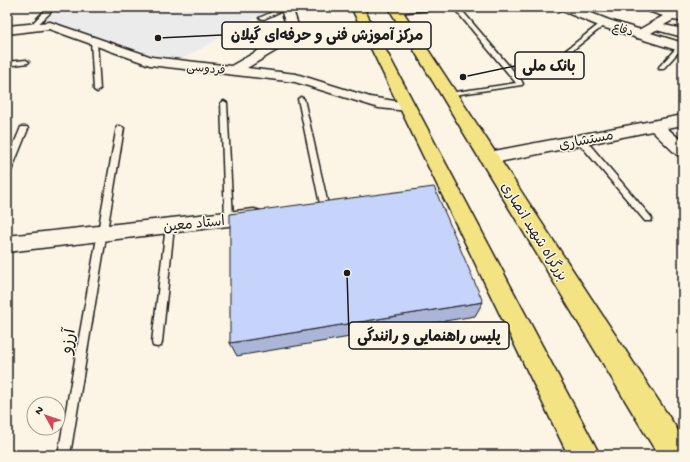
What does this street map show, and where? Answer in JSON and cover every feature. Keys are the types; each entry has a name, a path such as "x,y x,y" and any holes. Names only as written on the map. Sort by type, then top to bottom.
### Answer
{"main road":[{"name":"دفاع","path":"565,7 604,23 682,48"},
{"name":"بزرگراه شهید انصاری","path":"378,11 449,95 676,455"},
{"path":"378,11 408,107 444,195 584,455"}],"street":[{"path":"233,71 296,34 285,7"},
{"path":"646,7 677,18"},
{"path":"639,35 655,26 677,18 683,9"},
{"name":"فردوسی","path":"7,30 50,25 150,61 296,78 317,83 374,103 408,107"},
{"path":"655,26 683,33"},
{"name":"مستشاری","path":"489,158 683,120"},
{"path":"655,125 683,150"},
{"name":"استاد معین","path":"7,244 274,214"}],"lane":[{"path":"32,27 47,13 51,7"},
{"path":"262,18 285,7"},
{"path":"378,11 441,7"},
{"path":"449,95 520,84 519,80 456,7"},
{"path":"567,52 604,23"},
{"path":"94,41 97,90"},
{"path":"662,68 682,48"},
{"path":"7,64 26,62"},
{"path":"301,99 326,208"},
{"path":"224,104 229,219"},
{"name":"آرزو","path":"64,455 120,128"},
{"path":"7,171 24,129"},
{"path":"581,140 648,219"},
{"path":"157,342 170,226"}],"shaded area":[{"path":"58,7 276,7 177,62 146,57 44,19"}],"building":[{"path":"434,187 483,302 230,343 230,214"}],"place":[{"name":"مرکز آموزش فنی و حرفه‌ای گیلان","path":"158,38"},
{"name":"بانک ملی","path":"463,77"},
{"name":"پلیس راهنمایی و رانندگی","path":"347,273"}]}
